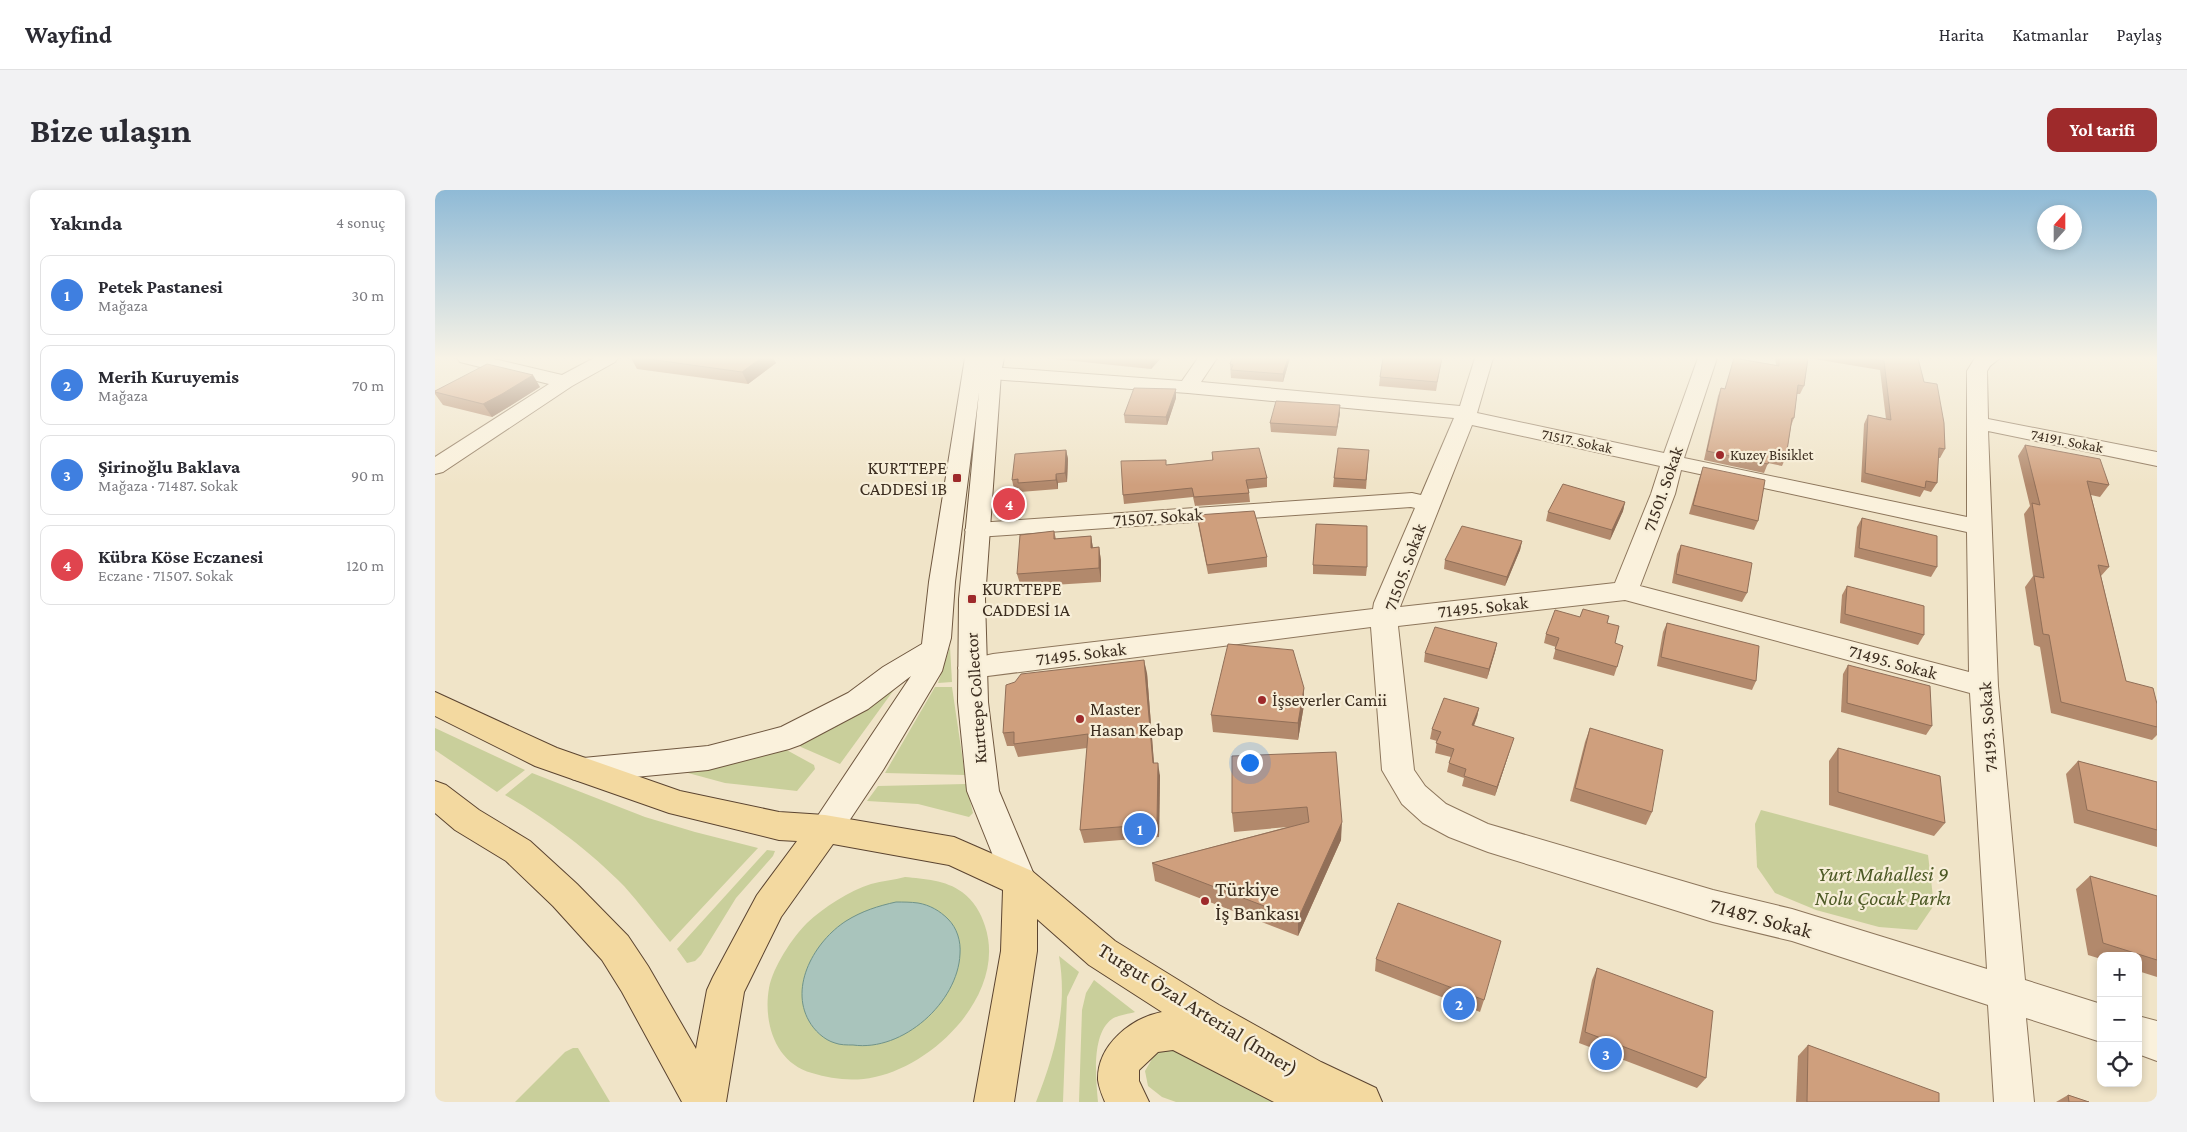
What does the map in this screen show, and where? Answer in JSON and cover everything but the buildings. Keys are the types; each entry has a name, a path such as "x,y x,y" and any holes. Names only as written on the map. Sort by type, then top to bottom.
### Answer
{"main road":[{"path":"435,703 546,757 583,770"},
{"name":"Turgut Özal Arterial (Inner)","path":"583,770 680,804 779,826 825,829 955,851 1020,882 1102,953 1205,1018 1307,1076 1362,1102"},
{"path":"435,794 467,820 518,851 565,895 615,948 635,979 705,1102"},
{"path":"705,1102 726,990 769,906 825,829"},
{"path":"994,1102 1019,951 1020,882"},
{"path":"1129,1102 1120,1088 1118,1072 1123,1059 1136,1044 1150,1034 1161,1031 1176,1031 1316,1102"}],"street":[{"path":"435,467 537,401"},
{"name":"Kurttepe Collector","path":"825,829 864,775 928,671 939,631 941,592 961,440 974,401"},
{"name":"Kurttepe Collector","path":"985,401 972,599 973,702 983,791 1020,882"},
{"name":"71517. Sokak","path":"1338,401 1454,411 1480,421 1979,527"},
{"name":"71505. Sokak","path":"1425,807 1408,789 1398,770 1384,630 1387,603 1472,401"},
{"name":"71501. Sokak","path":"1625,591 1663,494 1672,461 1693,401"},
{"name":"74193. Sokak","path":"1978,401 1984,686 2014,1102"},
{"name":"74191. Sokak","path":"1978,424 2157,459"},
{"name":"71507. Sokak","path":"977,530 1397,500 1412,500 1428,504"},
{"name":"71495. Sokak","path":"972,668 1364,618 1386,618 1625,591 1984,686"},
{"path":"583,770 708,758 789,737 858,701 893,674 935,649"},
{"name":"71487. Sokak","path":"1425,807 1455,826 1488,838 1713,906 1792,925 2097,1022"},
{"path":"2142,1036 2157,1042"}],"green space":[{"path":"950,647 952,682 938,683"},
{"path":"896,687 840,764 796,743"},
{"path":"935,687 952,687 965,775 885,773"},
{"path":"435,728 525,770 497,792 435,750"},
{"path":"783,748 814,765 815,769 797,791 725,783 677,770"},
{"path":"532,773 645,817 758,848 670,942 624,886 583,848 552,825 505,795"},
{"path":"966,784 973,813 969,817 918,804 867,801 878,786"},
{"name":"Yurt Mahallesi 9 Nolu Çocuk Parkı","path":"1761,810 1928,855 1934,905 1917,930 1879,927 1816,910 1775,893 1757,867 1755,824"},
{"path":"767,850 775,851 773,856 736,898 701,955 695,961 687,963 677,949"},
{"path":"905,877 935,881 956,888 970,899 979,912 985,926 989,951 986,976 976,999 961,1021 942,1041 921,1057 898,1069 867,1079 851,1080 827,1077 799,1068 781,1051 770,1027 768,1014 769,988 779,962 801,929 829,905 863,887"},
{"path":"1059,956 1079,972 1067,997 1063,1102 1036,1102 1054,1048 1061,1012 1062,994"},
{"path":"1094,980 1135,1012 1114,1018 1105,1026 1096,1058 1098,1102 1079,1102 1082,1010 1086,993"},
{"path":"1170,1046 1288,1102 1176,1102 1162,1097 1148,1086 1145,1071 1156,1052"},
{"path":"578,1048 610,1102 515,1102 565,1052"}],"water":[{"path":"896,902 918,903 931,907 945,916 954,926 960,944 957,972 938,1006 908,1032 891,1040 872,1045 844,1045 831,1042 814,1028 809,1021 804,1007 802,993 808,965 824,940 846,921 870,909"}],"place":[{"name":"Kuzey Bisiklet","path":"1720,455"},
{"name":"KURTTEPE CADDESİ 1B","path":"957,478"},
{"name":"Kübra Köse Eczanesi","path":"1009,504"},
{"name":"KURTTEPE CADDESİ 1A","path":"972,599"},
{"name":"İşseverler Camii","path":"1262,700"},
{"name":"Master Hasan Kebap","path":"1080,719"},
{"name":"Petek Pastanesi","path":"1140,829"},
{"name":"Türkiye İş Bankası","path":"1205,901"},
{"name":"Merih Kuruyemis","path":"1459,1004"},
{"name":"Şirinoğlu Baklava","path":"1606,1054"}]}
